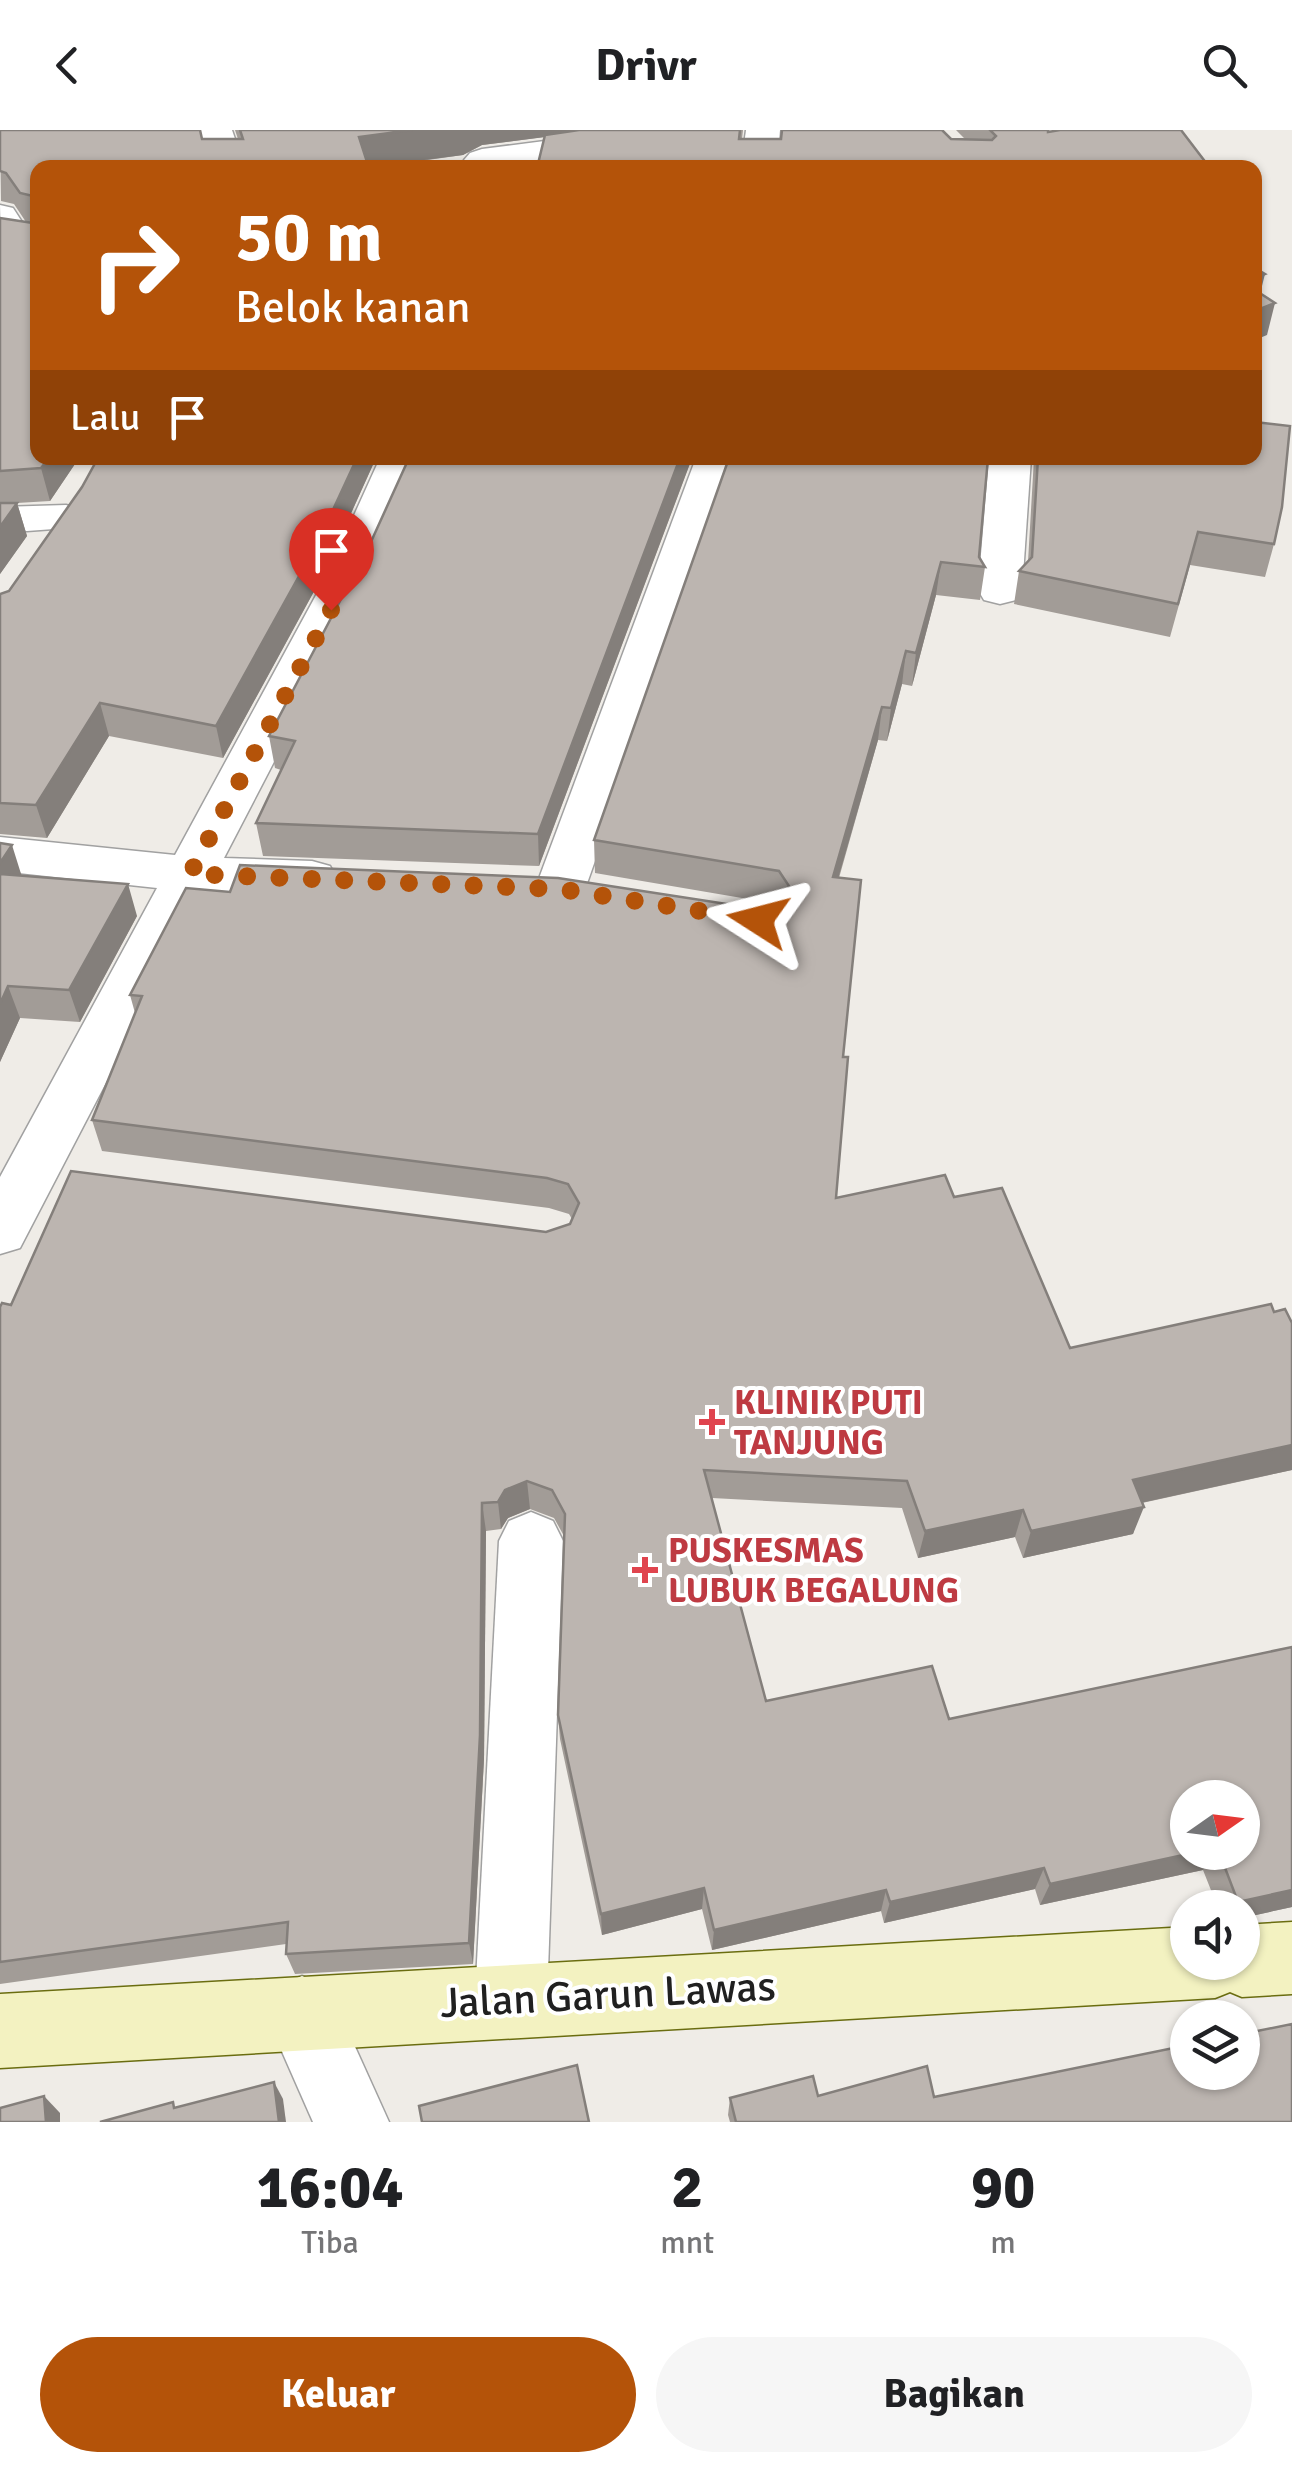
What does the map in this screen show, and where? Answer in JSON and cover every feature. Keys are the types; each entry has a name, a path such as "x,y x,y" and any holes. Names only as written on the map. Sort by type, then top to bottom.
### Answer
{"main road":[{"path":"1260,1960 1292,1958"},
{"name":"Jalan Garun Lawas","path":"0,2031 1170,1964"}],"street":[{"path":"216,130 225,160"},
{"path":"479,152 708,130"},
{"path":"760,160 763,130"},
{"path":"0,216 14,238 30,240"},
{"path":"0,1231 349,576 398,465"},
{"path":"614,898 540,888 714,465"},
{"path":"1000,590 1009,465"},
{"path":"0,520 74,502 36,560"},
{"path":"0,854 190,874 365,881"},
{"path":"34,1169 90,1177"},
{"path":"510,2000 531,1541"},
{"path":"302,2013 351,2122"}],"building":[{"path":"0,130 200,130 202,139 243,139 240,130 412,130 359,137 366,160 30,160 30,195 20,193 6,173 0,171"},
{"path":"579,130 740,130 739,139 781,139 782,130 942,130 951,139 992,140 996,136 990,130 1181,130 1204,160 539,160 545,135"},
{"path":"0,218 30,223 30,465 43,465 41,468 0,471"},
{"path":"1262,295 1275,303 1262,308"},
{"path":"1262,423 1290,426 1274,544 1198,532 1178,604 1019,571 1032,557 1038,465 1262,465"},
{"path":"94,465 354,465 319,540 216,726 100,703 36,805 0,803 0,594 9,591"},
{"path":"406,465 677,465 538,834 256,823 295,741 269,736 370,544"},
{"path":"727,465 987,465 979,557 985,567 941,562 916,653 906,651 891,708 882,707 833,877 861,880 843,1057 848,1057 836,1198 945,1175 954,1197 1002,1188 1070,1348 1271,1304 1274,1312 1285,1309 1292,1323 1292,1445 1133,1480 1144,1507 1031,1531 1023,1510 925,1531 907,1481 704,1470 766,1701 932,1666 949,1719 1292,1647 1292,1890 1260,1897 1260,1890 1233,1890 1226,1870 1260,1870 1260,1780 1170,1780 1170,1858 1050,1884 1044,1868 890,1902 886,1890 714,1930 704,1888 601,1914 558,1715 565,1514 552,1490 527,1481 505,1490 498,1502 482,1503 480,1735 469,1943 286,1954 288,1922 0,1962 0,1307 2,1303 11,1305 71,1171 546,1232 570,1224 579,1203 568,1184 547,1178 92,1120 142,996 130,995 186,888 230,892 240,865 558,878 759,909 782,902 789,886 779,871 594,840"},
{"path":"0,503 17,503 0,527"},
{"path":"0,843 12,845 0,863"},
{"path":"0,874 128,884 69,990 8,986 0,1004"},
{"path":"1292,2024 1292,2122 736,2122 730,2098 813,2076 818,2096 927,2066 934,2097 1170,2049 1170,2090 1260,2090 1260,2030"},
{"path":"577,2065 589,2122 422,2122 419,2106"},
{"path":"274,2082 279,2122 100,2122 173,2102 174,2108"},
{"path":"44,2096 46,2122 0,2122 0,2108"}],"place":[{"name":"KLINIK PUTI TANJUNG","path":"712,1422"},
{"name":"PUSKESMAS LUBUK BEGALUNG","path":"645,1570"}],"route":[{"path":"331,610 190,874 560,889 758,920"}]}
